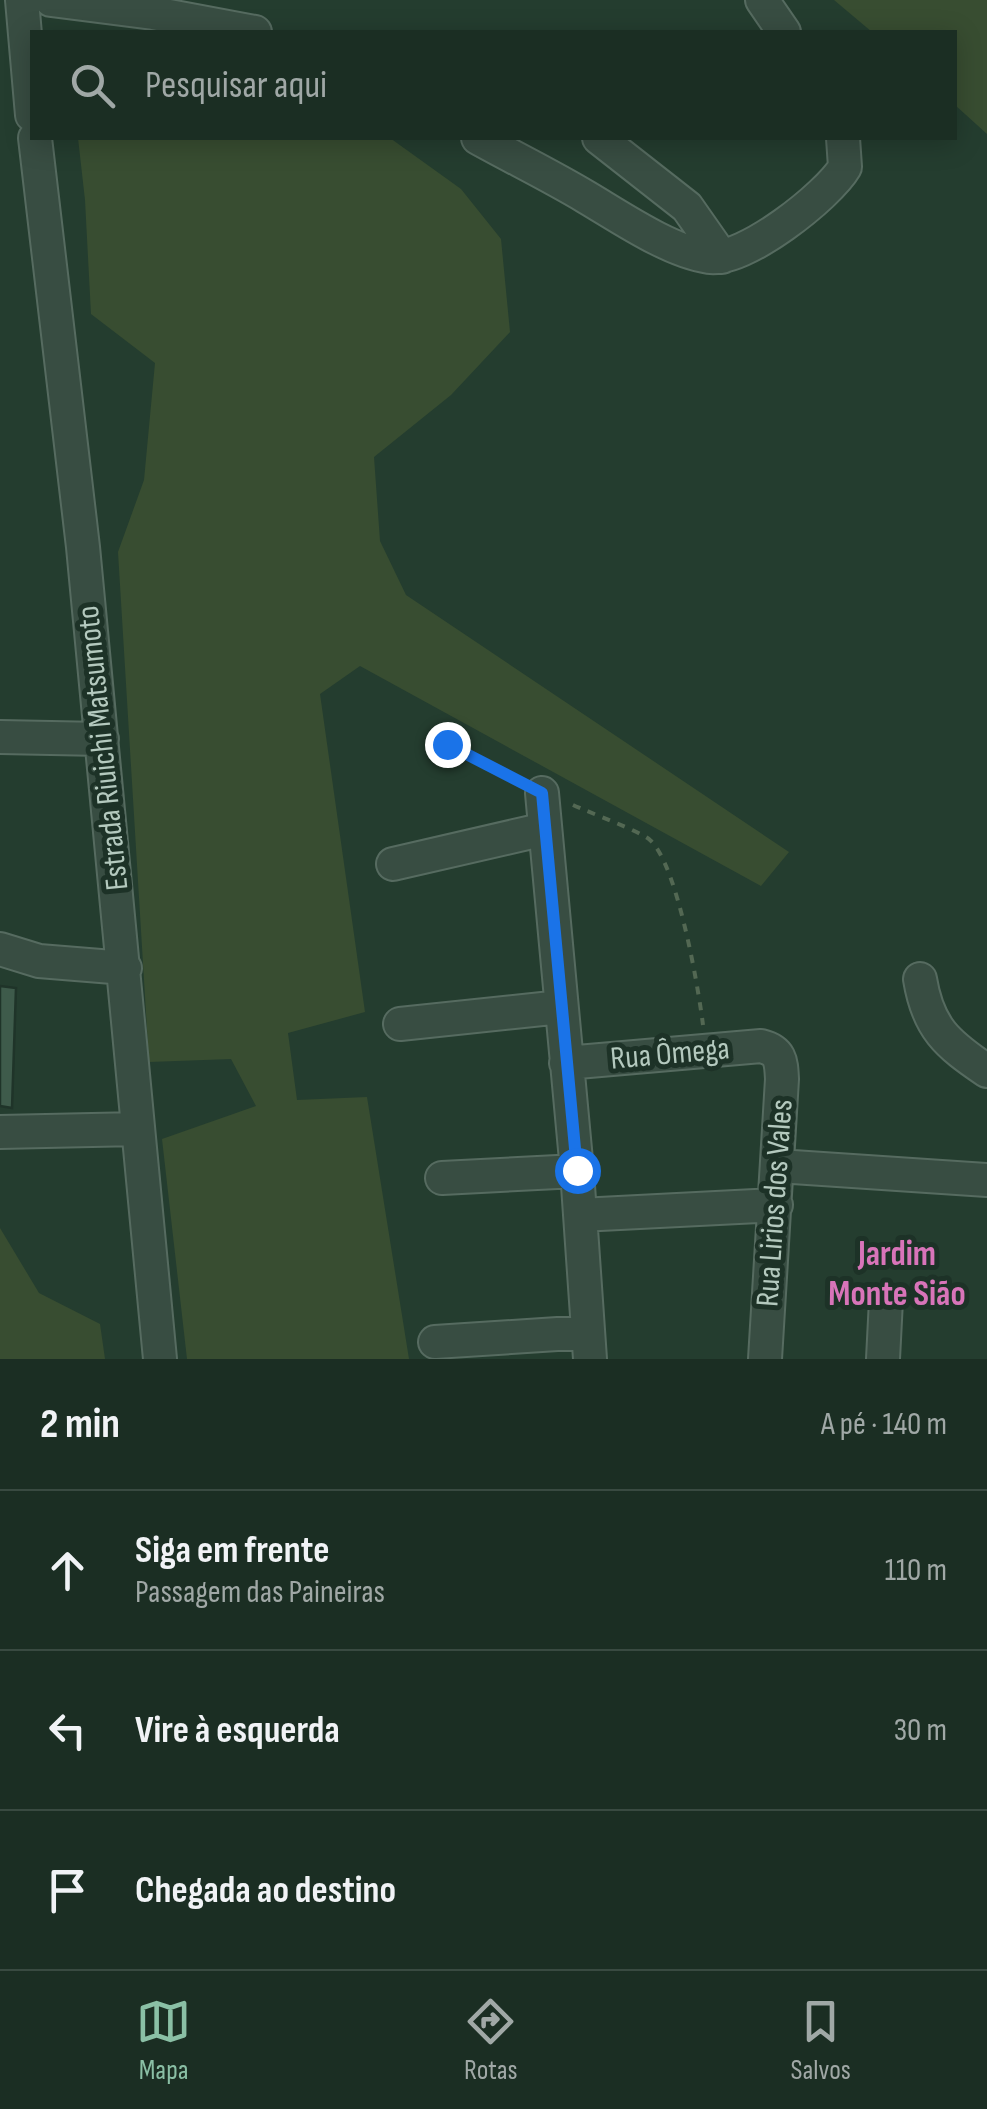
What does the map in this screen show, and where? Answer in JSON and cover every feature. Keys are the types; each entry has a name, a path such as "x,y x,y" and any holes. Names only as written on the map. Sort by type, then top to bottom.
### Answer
{"street":[{"path":"22,0 30,92"},
{"path":"51,0 244,30"},
{"path":"762,0 783,30"},
{"name":"Estrada Riuichi Matsumoto","path":"35,140 84,547 160,1359"},
{"path":"482,140 655,236 708,257 722,257 770,232 824,196 845,167 844,140"},
{"path":"603,140 687,207 722,257"},
{"path":"0,736 102,738"},
{"path":"435,1342 589,1346 542,793"},
{"path":"394,864 545,829"},
{"path":"0,948 39,961 125,968"},
{"path":"920,979 924,1003 940,1036 987,1071"},
{"path":"400,1024 561,1007"},
{"name":"Rua Ômega","path":"566,1063 707,1049 773,1049"},
{"name":"Rua Lirios dos Vales","path":"764,1359 782,1079 779,1054 773,1049"},
{"path":"0,1132 138,1129"},
{"path":"778,1166 987,1180"},
{"path":"442,1178 577,1170"},
{"path":"580,1215 776,1205"},
{"path":"884,1359 886,1300"}],"path":[{"path":"447,744 542,793 647,836 660,850 694,965 707,1049"}],"green space":[{"path":"834,0 987,0 987,134 957,107 957,30 870,30"},
{"path":"78,140 393,140 461,189 501,239 510,332 451,395 374,457 380,541 406,595 789,852 761,886 360,666 320,694 365,1012 288,1033 297,1100 367,1097 409,1359 187,1359 162,1139 256,1106 231,1059 149,1062 118,552 144,480 155,363 91,314"},
{"path":"0,1228 39,1293 100,1324 105,1359 0,1359"}],"building":[{"path":"0,986 16,988 12,1108 0,1106"}],"district":[{"name":"Jardim Monte Sião","path":"897,1274"}],"route":[{"path":"447,744 542,793 577,1170"}]}
